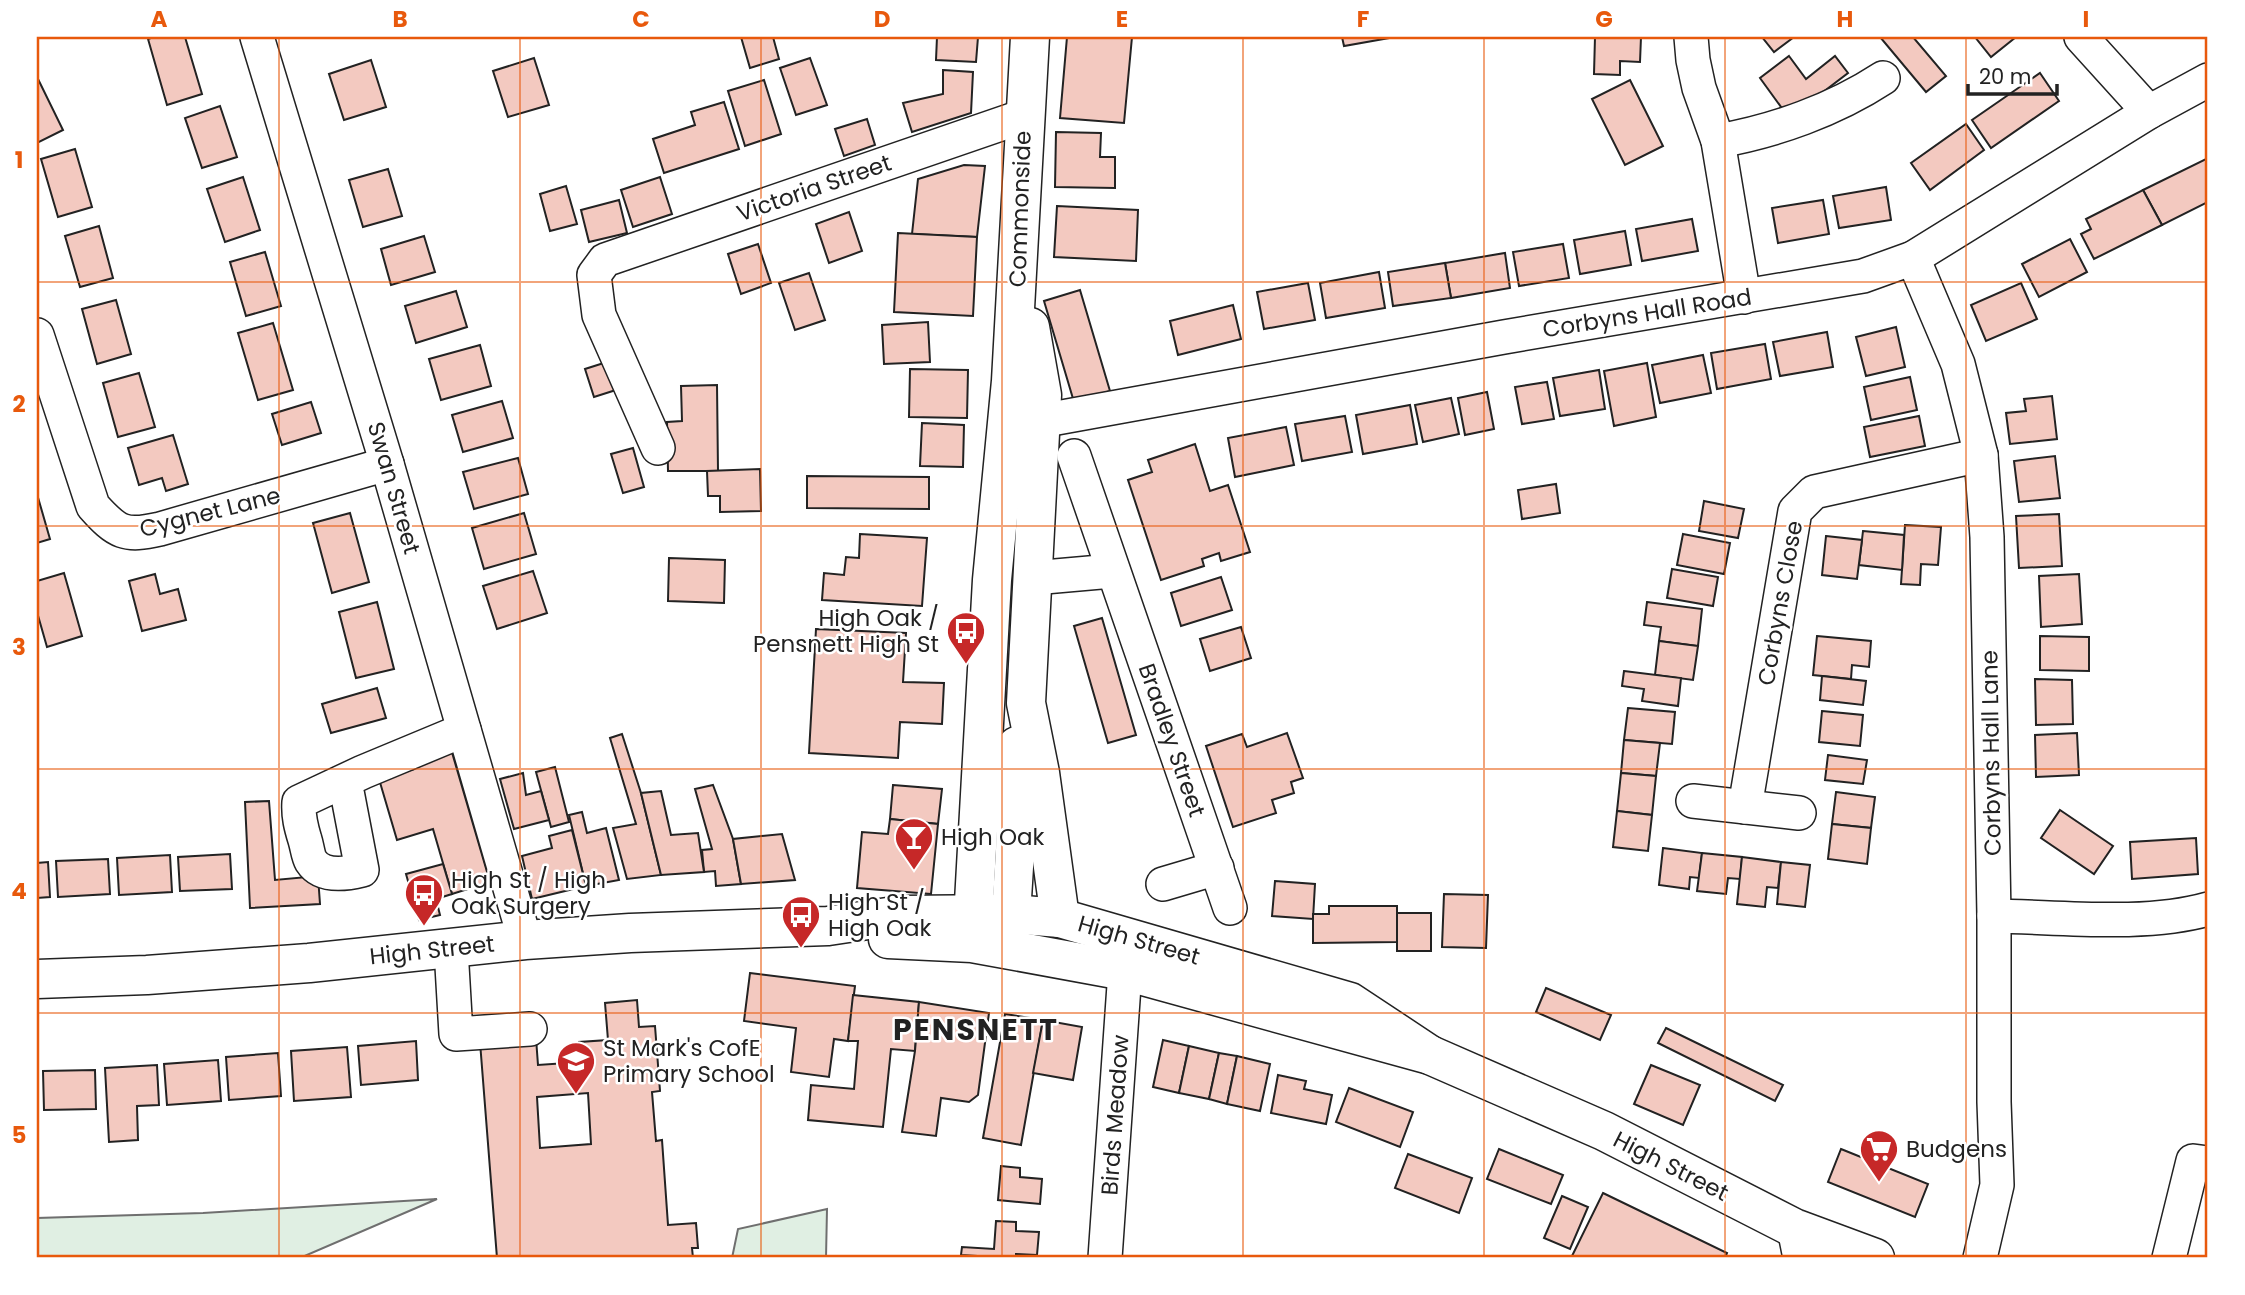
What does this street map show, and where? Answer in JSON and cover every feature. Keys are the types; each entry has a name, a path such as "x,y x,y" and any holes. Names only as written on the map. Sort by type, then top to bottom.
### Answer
{"main road":[{"name":"Commonside","path":"1024,421 1012,381 1030,37"},
{"path":"978,935 992,580 1024,421 1042,395 1019,259"},
{"path":"1024,421 1033,579 1026,703 1040,773 1060,918"},
{"path":"992,580 1033,579"},
{"path":"1011,914 1018,726 1026,703"},
{"name":"High Street","path":"978,935 1011,914 1060,918 1350,1002 1430,1055"},
{"name":"High Street","path":"37,979 147,975 525,940 630,933 828,926 885,939 978,935 1125,971 1430,1055 1604,1131 1797,1243 1875,1258"}],"street":[{"name":"Swan Street","path":"257,37 387,464 525,940"},
{"path":"1691,37 1699,88 1718,141 1744,298"},
{"path":"2081,37 2150,112"},
{"path":"1718,141 1748,136 1780,125 1850,97 1883,78"},
{"name":"Corbyns Hall Road","path":"1024,421 1863,276 1913,258 2150,112 2208,80"},
{"name":"Victoria Street","path":"658,448 599,315 594,275 605,260 1024,116"},
{"name":"Corbyns Hall Lane","path":"1913,258 1958,364 1981,455 1987,537 1997,1185 1980,1258"},
{"name":"Cygnet Lane","path":"37,335 93,506 106,521 119,530 137,534 160,529 387,464"},
{"name":"Corbyns Close","path":"1745,807 1795,512 1814,492 1981,455"},
{"name":"Bradley Street","path":"1074,456 1230,908"},
{"path":"1033,579 1112,571"},
{"path":"345,780 464,730"},
{"path":"1693,801 1799,813"},
{"path":"1163,884 1217,868"},
{"path":"1994,916 2169,917 2208,909"},
{"path":"451,948 456,1034 530,1029"},
{"name":"Birds Meadow","path":"1105,1258 1125,971"},
{"path":"2169,1258 2193,1161 2208,1163"}],"green space":[{"path":"437,1199 300,1258 37,1258 37,1218 203,1213"},
{"path":"827,1209 826,1258 732,1258 738,1229"}],"building":[{"path":"185,37 202,94 167,105 148,39"},
{"path":"741,37 773,37 779,59 750,68"},
{"path":"937,37 978,37 976,62 936,60"},
{"path":"1067,37 1132,37 1124,123 1060,118"},
{"path":"1342,37 1395,37 1344,46"},
{"path":"1595,37 1641,37 1640,62 1620,61 1620,75 1594,74"},
{"path":"1762,37 1794,37 1774,52"},
{"path":"1880,37 1913,37 1946,76 1926,92"},
{"path":"1975,37 2016,37 1991,57"},
{"path":"1789,56 1806,79 1835,56 1848,73 1789,118 1760,78"},
{"path":"534,58 549,105 508,117 493,71"},
{"path":"810,58 827,105 796,115 780,68"},
{"path":"371,60 386,107 344,120 329,74"},
{"path":"943,70 973,72 971,113 912,132 903,103 943,94"},
{"path":"2040,73 2059,101 1991,148 1972,120"},
{"path":"37,80 63,130 37,143"},
{"path":"764,80 781,134 745,146 728,91"},
{"path":"1630,80 1663,146 1625,165 1592,99"},
{"path":"724,102 739,149 664,173 653,139 695,125 691,112"},
{"path":"220,106 237,157 202,168 185,118"},
{"path":"867,119 875,145 844,156 835,129"},
{"path":"1966,124 1984,150 1930,190 1911,163"},
{"path":"1056,132 1101,133 1100,157 1115,157 1115,188 1055,187"},
{"path":"75,149 92,207 58,217 41,159"},
{"path":"2208,158 2208,202 2162,225 2143,190"},
{"path":"964,165 985,166 977,237 912,234 918,179"},
{"path":"388,169 402,216 363,227 349,180"},
{"path":"243,177 260,230 225,242 207,189"},
{"path":"660,177 672,214 633,227 621,190"},
{"path":"566,186 577,224 550,231 540,194"},
{"path":"1886,187 1891,220 1839,228 1833,196"},
{"path":"2143,190 2162,225 2094,259 2081,234 2091,229 2086,219"},
{"path":"619,200 627,233 589,242 581,210"},
{"path":"1823,200 1829,234 1778,243 1772,208"},
{"path":"1057,206 1138,210 1136,261 1054,257"},
{"path":"849,212 862,251 829,263 816,224"},
{"path":"1692,219 1698,251 1642,261 1636,229"},
{"path":"99,226 113,278 80,287 65,236"},
{"path":"1625,231 1631,265 1580,274 1574,240"},
{"path":"898,233 977,237 973,316 894,312"},
{"path":"424,236 435,272 391,285 381,249"},
{"path":"2070,239 2087,272 2039,297 2022,264"},
{"path":"758,244 771,283 741,294 728,254"},
{"path":"1563,244 1569,278 1519,286 1513,252"},
{"path":"265,252 281,306 246,316 230,262"},
{"path":"1505,253 1510,288 1451,298 1445,263"},
{"path":"1445,263 1451,298 1393,306 1388,272"},
{"path":"1379,272 1385,308 1326,318 1320,283"},
{"path":"809,273 825,320 795,330 779,283"},
{"path":"1308,283 1315,320 1264,329 1257,292"},
{"path":"2021,283 2037,319 1986,341 1971,305"},
{"path":"1080,290 1110,391 1074,402 1044,301"},
{"path":"456,291 467,327 416,343 405,306"},
{"path":"116,300 131,354 97,364 82,309"},
{"path":"1233,305 1241,339 1178,355 1170,321"},
{"path":"928,322 930,362 884,364 882,325"},
{"path":"273,323 293,390 258,400 238,333"},
{"path":"1896,327 1905,367 1866,376 1856,337"},
{"path":"1827,332 1833,367 1780,376 1773,342"},
{"path":"1765,344 1771,379 1717,389 1711,353"},
{"path":"480,345 491,386 441,400 429,359"},
{"path":"1703,355 1711,393 1660,403 1652,365"},
{"path":"610,361 619,389 594,397 585,369"},
{"path":"1647,363 1656,417 1614,426 1604,371"},
{"path":"910,369 968,370 967,418 909,417"},
{"path":"1599,370 1605,409 1560,416 1553,378"},
{"path":"139,373 155,427 118,437 103,383"},
{"path":"1910,377 1917,410 1871,420 1864,387"},
{"path":"1547,382 1554,419 1522,424 1515,387"},
{"path":"717,385 718,471 668,471 667,422 682,421 681,386"},
{"path":"1487,392 1494,429 1465,435 1458,398"},
{"path":"2052,396 2057,439 2010,444 2006,413 2026,411 2024,399"},
{"path":"1451,398 1459,434 1423,442 1415,405"},
{"path":"502,401 513,438 463,452 452,415"},
{"path":"311,402 321,433 282,445 272,414"},
{"path":"1410,405 1417,444 1363,454 1356,415"},
{"path":"1345,416 1352,452 1302,461 1295,424"},
{"path":"1919,416 1925,446 1870,457 1864,427"},
{"path":"922,423 964,425 963,467 920,466"},
{"path":"1286,427 1294,465 1235,477 1228,438"},
{"path":"173,435 188,484 166,491 162,478 139,485 128,448"},
{"path":"1195,444 1210,491 1228,485 1250,552 1221,561 1219,553 1202,559 1204,566 1161,580 1128,480 1152,472 1148,460"},
{"path":"633,448 644,487 623,493 611,454"},
{"path":"2055,456 2060,498 2019,502 2014,461"},
{"path":"518,458 528,494 474,509 463,472"},
{"path":"760,469 761,511 720,512 720,496 708,496 707,471"},
{"path":"807,476 929,477 929,509 807,508"},
{"path":"1556,484 1560,513 1522,519 1518,490"},
{"path":"37,494 50,539 37,543"},
{"path":"1704,501 1744,509 1738,538 1699,531"},
{"path":"350,513 369,582 332,593 313,523"},
{"path":"524,513 536,554 484,569 472,528"},
{"path":"2059,514 2062,566 2019,568 2016,516"},
{"path":"1905,525 1941,527 1938,565 1921,564 1920,585 1901,584"},
{"path":"1863,531 1904,535 1902,570 1859,565"},
{"path":"860,534 927,538 922,606 822,600 824,573 844,575 846,557 859,558"},
{"path":"1683,534 1730,543 1724,574 1677,565"},
{"path":"1826,536 1862,540 1857,579 1822,575"},
{"path":"669,558 725,560 724,603 668,601"},
{"path":"1672,569 1718,577 1713,606 1667,598"},
{"path":"533,571 547,613 497,629 483,586"},
{"path":"64,573 82,636 47,647 37,612 37,581"},
{"path":"155,574 160,594 178,589 186,620 142,631 129,581"},
{"path":"2079,574 2082,624 2041,627 2039,576"},
{"path":"1221,577 1232,610 1181,626 1171,593"},
{"path":"377,602 394,669 356,678 339,612"},
{"path":"1647,602 1702,609 1698,646 1659,641 1661,627 1644,625"},
{"path":"1102,618 1136,735 1108,743 1074,626"},
{"path":"1241,627 1251,658 1210,671 1200,639"},
{"path":"816,629 906,633 903,682 944,683 942,724 900,722 898,758 809,753"},
{"path":"1817,636 1871,641 1869,667 1852,665 1851,679 1813,675"},
{"path":"2040,636 2089,637 2089,671 2040,670"},
{"path":"1659,641 1698,646 1693,680 1655,675"},
{"path":"1624,671 1681,678 1678,706 1642,701 1644,689 1622,686"},
{"path":"1822,676 1866,681 1863,705 1820,700"},
{"path":"2035,679 2072,680 2073,724 2036,725"},
{"path":"377,688 386,718 331,733 322,704"},
{"path":"1628,708 1675,712 1672,744 1624,740"},
{"path":"1822,711 1863,715 1860,746 1819,742"},
{"path":"1287,733 1303,778 1291,782 1294,793 1272,800 1276,813 1233,827 1206,746 1242,734 1247,747"},
{"path":"2077,733 2079,775 2036,777 2035,735"},
{"path":"622,734 641,793 661,875 627,879 613,828 636,824 610,738"},
{"path":"1624,740 1660,743 1656,776 1621,773"},
{"path":"451,749 490,882 452,894 433,829 397,840 379,779 414,769 411,761"},
{"path":"1828,755 1867,760 1863,784 1825,780"},
{"path":"555,767 569,822 551,827 536,772"},
{"path":"523,773 526,795 541,791 549,820 514,829 500,779"},
{"path":"1621,773 1656,776 1652,815 1617,811"},
{"path":"713,785 733,839 741,884 716,886 715,871 704,872 702,850 712,849 695,789"},
{"path":"893,785 942,789 938,824 890,819"},
{"path":"661,791 671,835 698,833 704,872 661,875 641,793"},
{"path":"1836,792 1875,797 1871,828 1832,824"},
{"path":"269,801 275,880 318,876 320,904 250,908 245,802"},
{"path":"2060,810 2113,846 2094,874 2041,838"},
{"path":"1617,811 1652,815 1648,851 1613,847"},
{"path":"582,812 587,833 606,828 619,880 586,886 569,815"},
{"path":"890,819 938,824 931,894 857,888 862,832 888,834"},
{"path":"1832,824 1871,828 1867,864 1828,859"},
{"path":"572,830 586,886 532,899 522,856 552,848 549,836"},
{"path":"782,834 795,880 741,884 733,839"},
{"path":"2196,838 2198,874 2132,879 2130,842"},
{"path":"1663,848 1702,853 1699,878 1690,877 1689,889 1659,885"},
{"path":"1702,853 1742,857 1740,879 1728,878 1726,894 1697,891"},
{"path":"230,854 232,889 180,891 178,857"},
{"path":"170,855 172,892 119,895 117,858"},
{"path":"1742,857 1781,862 1778,888 1767,887 1765,907 1737,904"},
{"path":"108,859 110,894 58,897 56,861"},
{"path":"48,862 50,897 37,898 37,863"},
{"path":"1781,862 1810,865 1805,907 1777,904"},
{"path":"443,864 452,894 436,899 440,915 419,920 406,874"},
{"path":"1275,881 1315,884 1313,919 1272,916"},
{"path":"1444,894 1488,895 1486,948 1442,947"},
{"path":"1329,906 1397,906 1397,942 1313,943 1313,914 1329,914"},
{"path":"1397,913 1431,913 1431,951 1397,951"},
{"path":"750,973 855,986 848,1041 834,1039 829,1077 791,1072 796,1028 744,1021"},
{"path":"1546,988 1611,1015 1600,1040 1536,1012"},
{"path":"853,995 919,1002 915,1051 891,1049 883,1127 808,1120 811,1085 854,1089 858,1041 848,1041"},
{"path":"637,1000 639,1027 655,1026 660,1091 652,1092 656,1141 662,1140 668,1225 696,1223 698,1248 692,1248 693,1258 497,1258 480,1042 536,1038 538,1065 581,1062 579,1042 608,1040 605,1003","holes":["588,1093 591,1144 540,1148 537,1097"]},
{"path":"919,1002 989,1013 978,1095 969,1102 941,1098 936,1136 902,1132 915,1051"},
{"path":"1005,1014 1043,1020 1021,1145 983,1138"},
{"path":"1043,1020 1082,1027 1073,1080 1033,1073"},
{"path":"1666,1028 1783,1085 1775,1101 1658,1043"},
{"path":"1163,1040 1189,1046 1179,1093 1153,1087"},
{"path":"416,1041 418,1080 361,1085 358,1046"},
{"path":"1189,1046 1219,1053 1209,1099 1179,1093"},
{"path":"347,1047 351,1097 294,1101 291,1051"},
{"path":"278,1053 281,1096 229,1100 226,1057"},
{"path":"1219,1053 1237,1056 1227,1104 1209,1099"},
{"path":"1237,1056 1270,1064 1260,1111 1227,1104"},
{"path":"218,1060 221,1101 167,1105 164,1064"},
{"path":"157,1065 159,1105 137,1106 138,1140 109,1142 105,1068"},
{"path":"1651,1065 1700,1085 1683,1125 1634,1104"},
{"path":"95,1070 96,1109 44,1110 43,1071"},
{"path":"1278,1075 1306,1081 1304,1089 1332,1095 1326,1124 1271,1113"},
{"path":"1349,1088 1413,1112 1400,1147 1336,1122"},
{"path":"1499,1149 1563,1175 1551,1204 1487,1179"},
{"path":"1841,1149 1928,1184 1915,1217 1828,1182"},
{"path":"1408,1154 1472,1178 1459,1213 1395,1188"},
{"path":"1001,1166 1020,1168 1020,1177 1042,1179 1040,1204 998,1200"},
{"path":"1603,1193 1727,1253 1725,1258 1571,1258"},
{"path":"1562,1196 1588,1207 1570,1249 1544,1238"},
{"path":"996,1221 1016,1222 1016,1231 1039,1232 1037,1255 1016,1254 1016,1258 1011,1258 961,1255 962,1247 994,1249"}],"place":[{"name":"High Oak / Pensnett High St","path":"966,665"},
{"name":"High Oak","path":"914,871"},
{"name":"High St / High Oak Surgery","path":"424,927"},
{"name":"High St / High Oak","path":"801,949"},
{"name":"St Mark's CofE Primary School","path":"576,1095"},
{"name":"Budgens","path":"1879,1183"}],"district":[{"name":"PENSNETT","path":"976,1030"}]}
